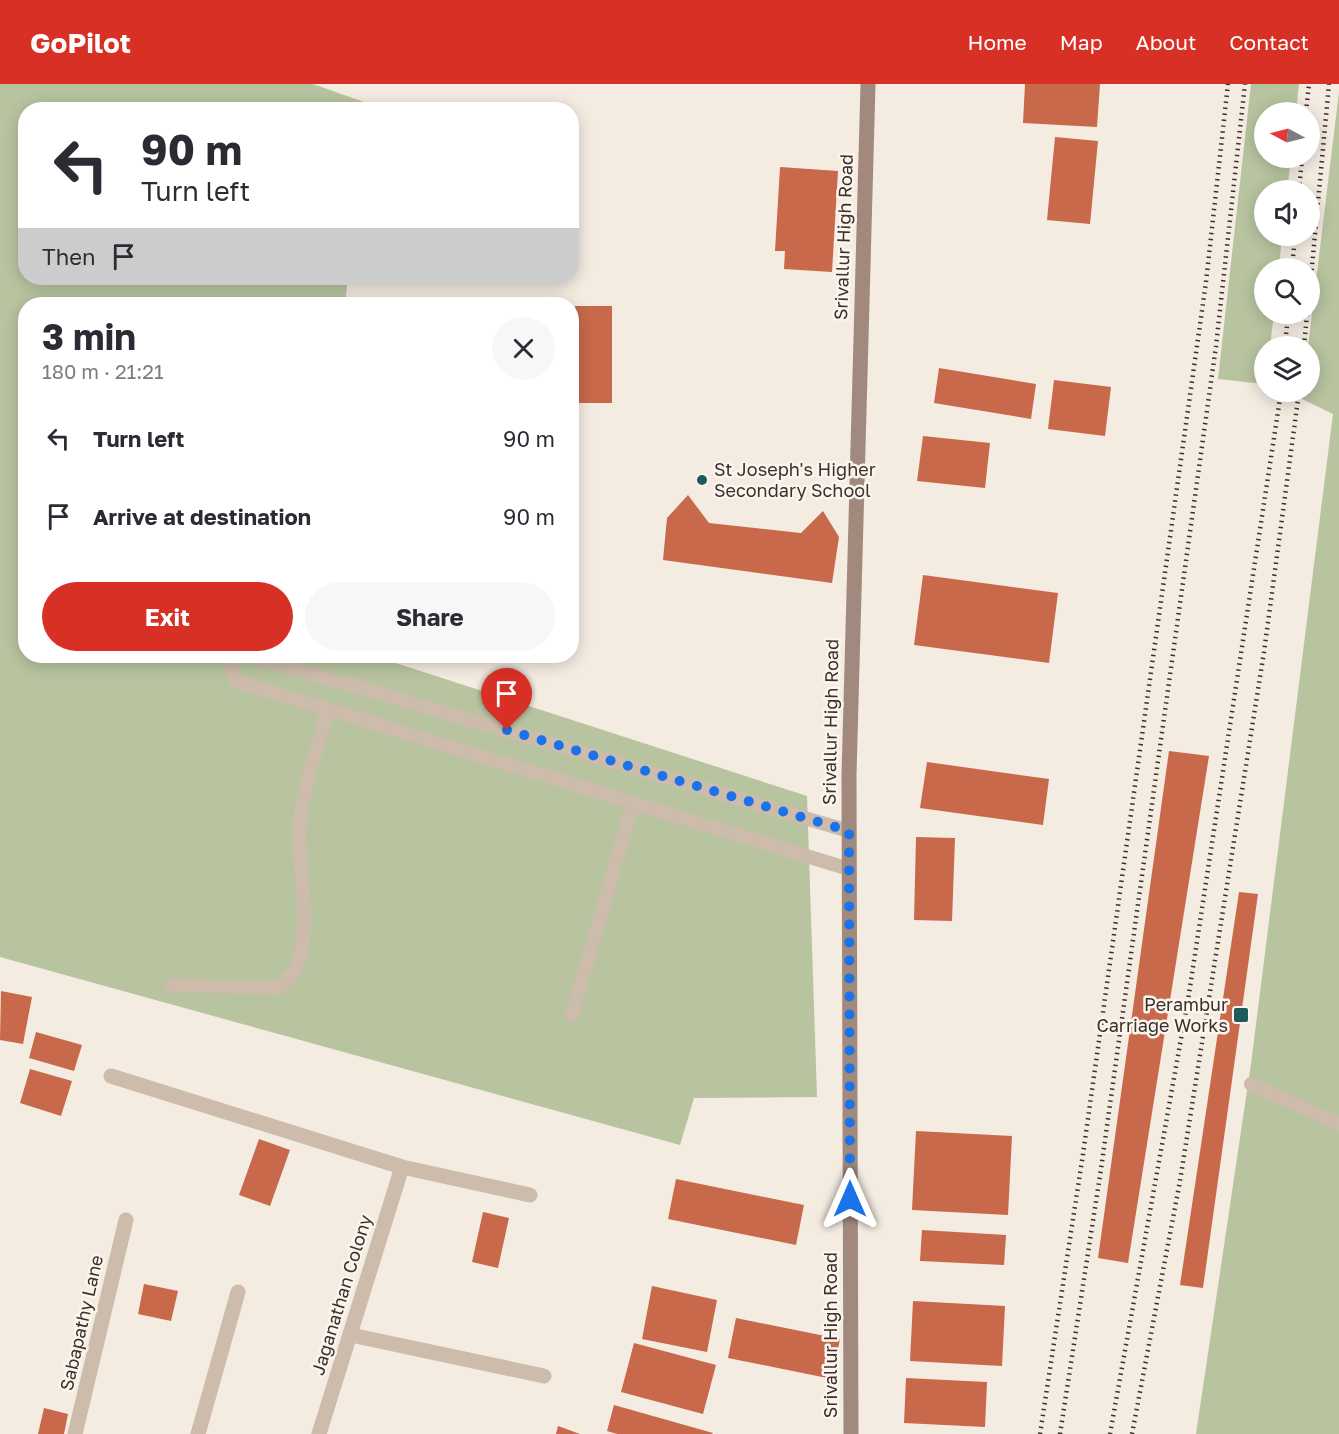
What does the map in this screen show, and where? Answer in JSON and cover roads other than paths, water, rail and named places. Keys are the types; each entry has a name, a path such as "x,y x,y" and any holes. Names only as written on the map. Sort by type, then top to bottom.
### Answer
{"street":[{"name":"Srivallur High Road","path":"851,1434 849,751 868,84"},
{"path":"111,1076 402,1167 530,1195"},
{"name":"Jaganathan Colony","path":"319,1434 402,1167"},
{"name":"Sabapathy Lane","path":"75,1434 126,1220"},
{"path":"198,1434 238,1292"},
{"path":"351,1335 544,1376"}],"lane":[{"path":"232,663 232,674 236,681 849,869"},
{"path":"276,663 849,831"},
{"path":"172,985 278,988 293,974 300,955 303,931 300,821 328,709"},
{"path":"572,1015 633,802"},
{"path":"1251,1084 1339,1124"}],"railway":[{"path":"1040,1434 1083,1154 1206,282 1228,84"},
{"path":"1060,1434 1101,1169 1216,346 1245,84"},
{"path":"1307,102 1309,84"},
{"path":"1313,258 1329,84"},
{"path":"1300,180 1301,168"},
{"path":"1293,258 1294,246"},
{"path":"1286,336 1287,324"},
{"path":"1305,336 1306,324"},
{"path":"1110,1434 1188,1000 1279,402"},
{"path":"1132,1434 1180,1181 1264,652 1298,402"}],"place":[{"name":"St Joseph's Higher Secondary School","path":"702,480"},
{"name":"Perambur Carriage Works","path":"1241,1015"}]}
